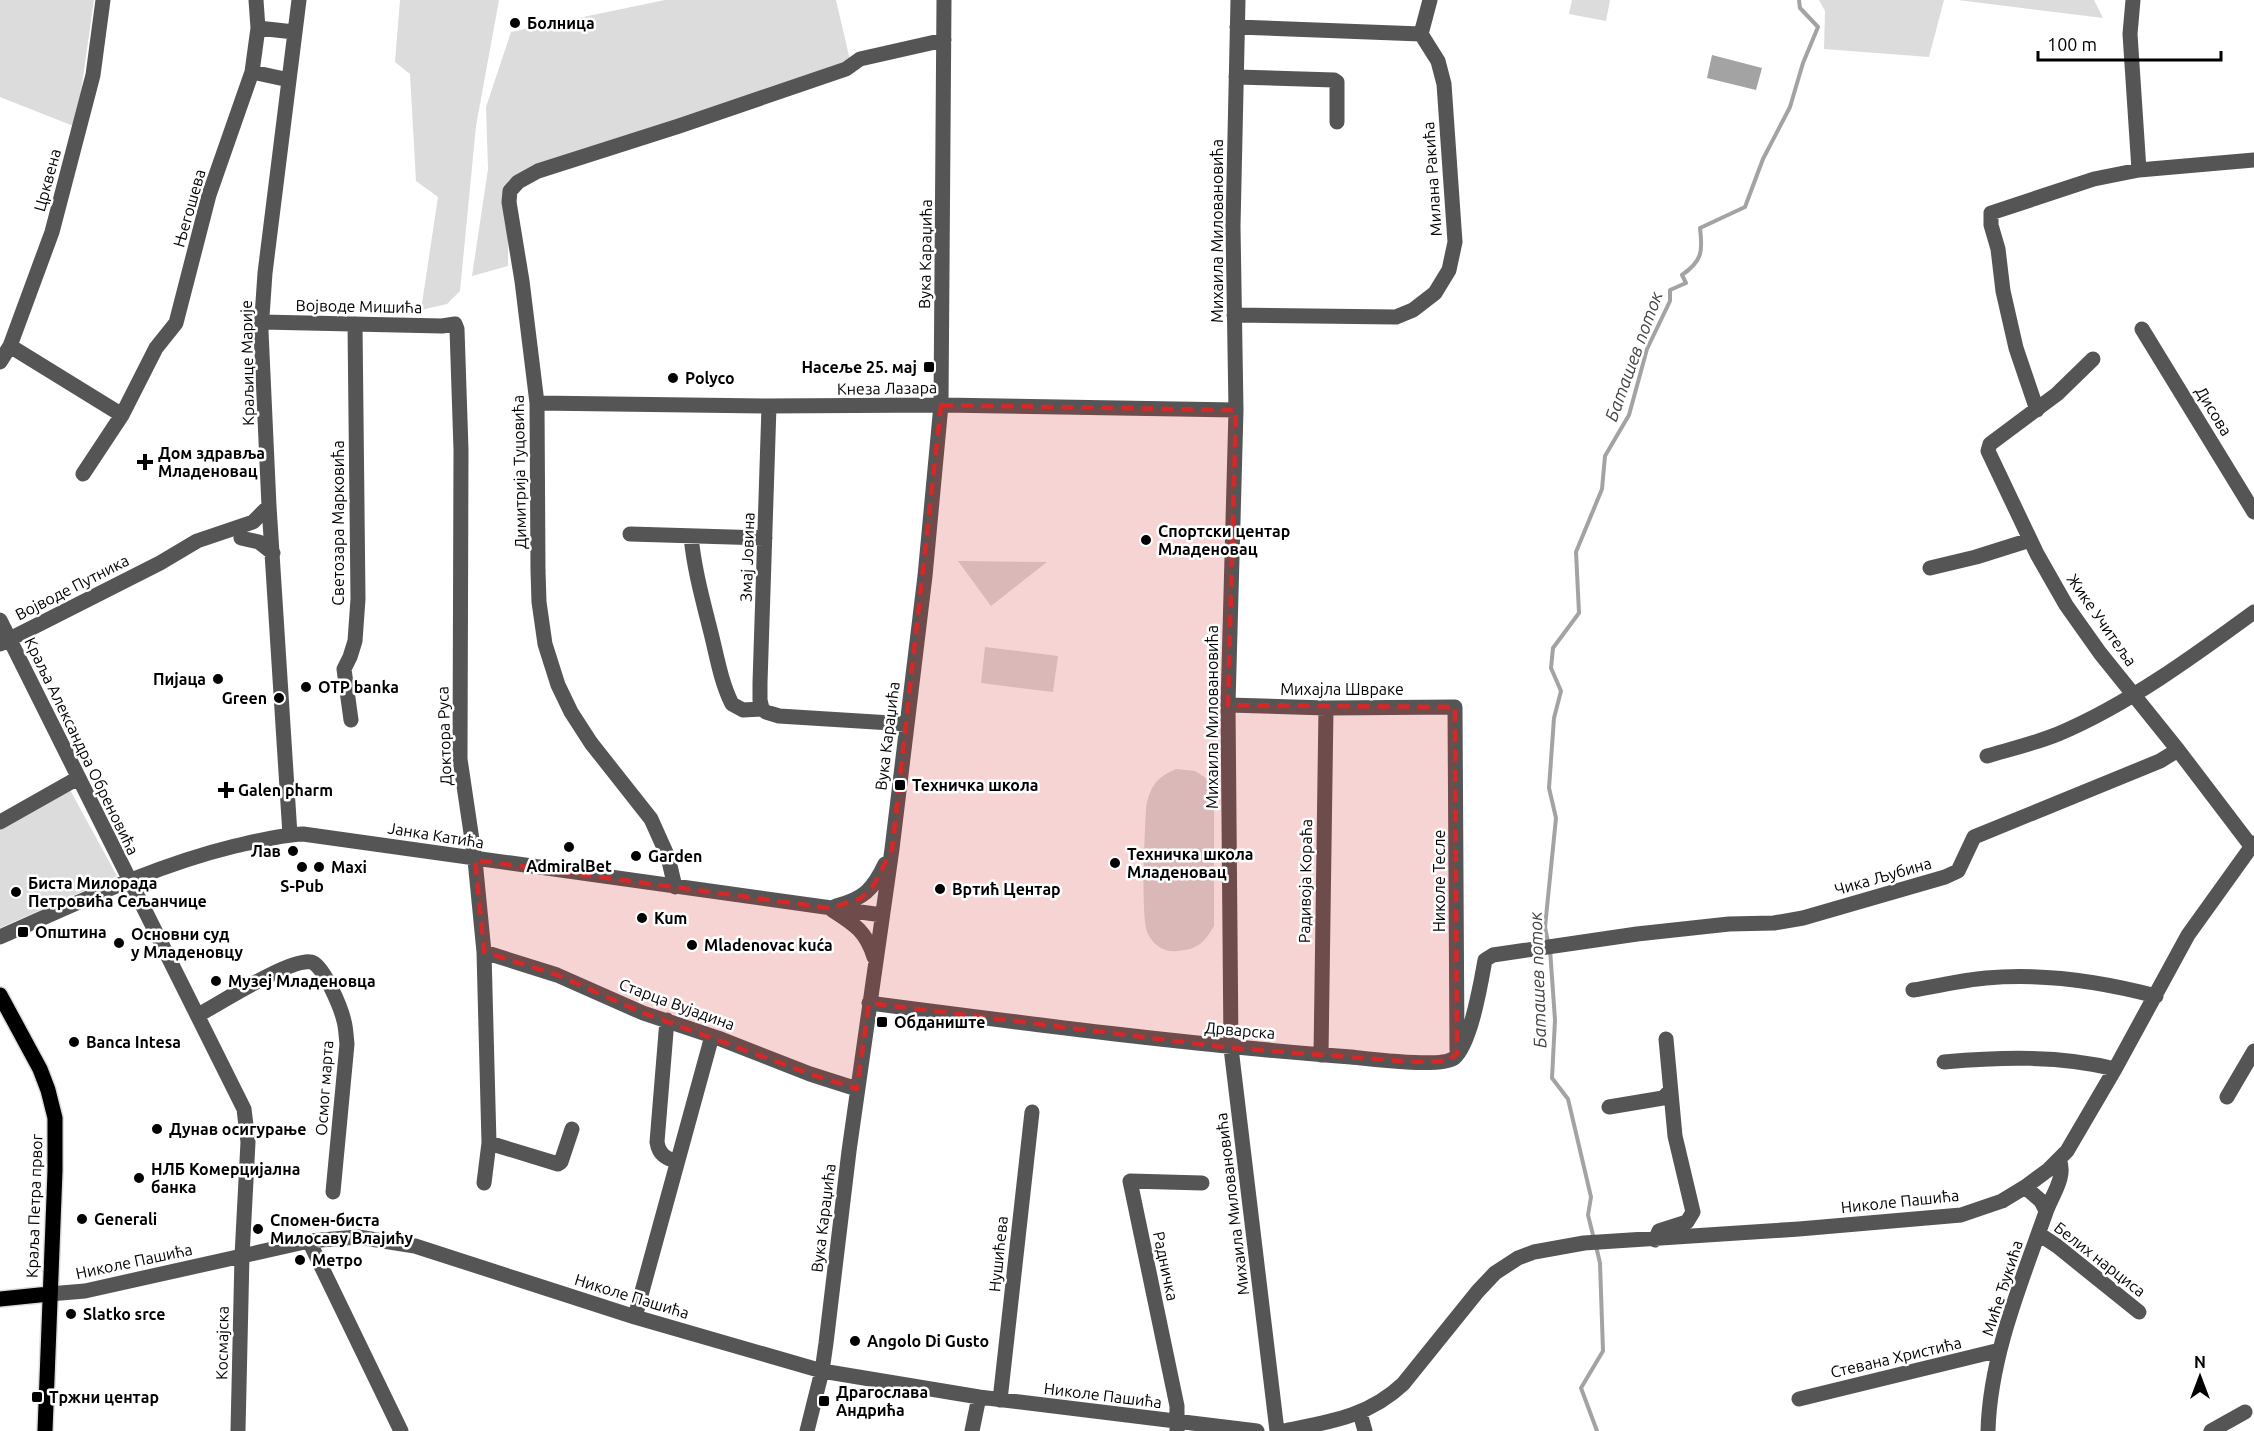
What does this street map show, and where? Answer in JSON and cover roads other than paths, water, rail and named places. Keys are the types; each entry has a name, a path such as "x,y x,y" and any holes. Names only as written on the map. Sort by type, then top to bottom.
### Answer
{"main road":[{"name":"Краља Петра првог","path":"0,995 40,1069 55,1118 45,1431"},
{"name":"Николе Пашића","path":"0,1299 49,1294"}],"street":[{"name":"Црквена","path":"0,362 10,346 52,232 93,75 103,0"},
{"name":"Његошева","path":"83,474 122,415 156,348 176,323 209,195 252,72 258,28 256,0"},
{"name":"Краљице Марије","path":"290,835 269,511 262,322 266,263 299,0"},
{"name":"Вука Караџића","path":"807,1431 822,1371 857,1089 892,849 925,576 941,405 944,0"},
{"name":"Михаила Миловановића","path":"1238,0 1233,226 1236,410 1228,705 1232,1048 1277,1431"},
{"path":"1237,27 1421,34 1430,0"},
{"path":"2133,0 2130,34 2139,170"},
{"path":"258,28 294,32"},
{"name":"Милана Ракића","path":"1234,315 1396,317 1421,305 1440,286 1451,262 1455,242 1444,84 1438,61 1421,34"},
{"name":"Димитрија Туцовића","path":"675,887 668,857 651,819 580,727 561,693 548,655 539,602 537,403 522,281 509,202 510,191 518,182 538,171 846,69 860,59 944,40"},
{"path":"252,72 289,80"},
{"path":"1236,77 1334,80 1337,82 1337,122"},
{"path":"2037,410 2013,337 2003,291 1991,213 2094,179 2139,170 2254,160"},
{"name":"Војводе Мишића","path":"262,322 442,326 455,324"},
{"name":"Светозара Марковића","path":"351,720 344,669 355,641 358,599 355,324"},
{"name":"Доктора Руса","path":"455,324 458,338 461,450 460,759 475,860 484,952 489,1143 484,1183"},
{"name":"Дисова","path":"2142,329 2254,512"},
{"path":"10,346 122,415"},
{"name":"Жике Учитеља","path":"2093,359 2057,394 1990,444 1988,451 2030,540 2066,605 2252,844"},
{"name":"Кнеза Лазара","path":"537,403 770,406 941,405 1236,410"},
{"name":"Змај Јовина","path":"762,709 760,691 770,406"},
{"name":"Војводе Путника","path":"160,563 241,538 263,525 269,511"},
{"name":"Војводе Путника","path":"5,641 160,563 197,541 253,522 269,511"},
{"path":"630,534 765,538"},
{"path":"691,536 707,617 722,677 732,705 743,710 762,709 779,716 907,724"},
{"path":"241,538 259,542 273,553"},
{"path":"1930,568 1976,557 2030,540"},
{"path":"1987,756 2057,734 2133,694 2199,652 2254,612"},
{"name":"Краља Александра Обреновића","path":"0,620 5,641 78,778 244,1109 248,1142 242,1256"},
{"name":"Михајла Швраке","path":"1228,705 1326,708 1455,706"},
{"name":"Николе Тесле","path":"1455,706 1457,1054"},
{"name":"Радивоја Кораћа","path":"1321,1055 1326,708"},
{"name":"Чика Љубина","path":"1457,1054 1463,1048 1479,999 1485,960 1493,955 1533,951 1637,934 1793,920 1945,878 1958,871 1974,837 2160,761 2178,750"},
{"path":"0,822 78,778"},
{"name":"Јанка Катића","path":"0,937 129,880 200,855 290,835 318,835 475,860 882,915"},
{"name":"Николе Пашића","path":"1360,1413 1377,1405 1403,1384 1495,1273 1518,1258 1534,1252 1584,1243 1655,1240 1960,1215 2002,1200 2025,1187 2067,1151 2156,996 2188,935 2252,844"},
{"path":"830,908 861,898 873,886 892,849"},
{"path":"830,908 858,927 867,937 875,961"},
{"name":"Старца Вујадина","path":"484,952 557,975 643,1013 857,1089"},
{"name":"Осмог марта","path":"198,1015 264,978 300,962 311,962 319,967 336,997 344,1020 347,1044 333,1192"},
{"path":"1913,990 1971,979 2021,977 2078,982 2156,996"},
{"name":"Дрварска","path":"869,1003 1232,1048 1414,1062 1448,1061 1457,1054"},
{"path":"667,1020 657,1142 659,1153 677,1162"},
{"path":"636,1317 712,1036"},
{"path":"1655,1240 1659,1231 1687,1222 1693,1212 1679,1156 1666,1039"},
{"path":"2227,1097 2254,1051"},
{"path":"1944,1062 2007,1057 2072,1062 2115,1069"},
{"path":"1609,1107 1663,1098 1670,1091"},
{"name":"Нушићева","path":"1000,1400 1032,1112"},
{"path":"489,1143 558,1164 561,1162 572,1129"},
{"name":"Миће Ђукића","path":"1988,1431 1989,1399 2000,1350 2046,1211 2060,1179 2059,1160"},
{"name":"Радничка","path":"1177,1427 1177,1406 1130,1181 1202,1183"},
{"path":"2025,1187 2041,1201 2046,1211"},
{"name":"Белих нарциса","path":"2039,1234 2139,1312"},
{"name":"Николе Пашића","path":"49,1294 85,1291 309,1240 358,1237 415,1246 636,1317 822,1371 979,1398 1177,1427 1257,1431"},
{"path":"309,1240 401,1431"},
{"name":"Космајска","path":"238,1431 242,1256"},
{"name":"Стевана Христића","path":"1799,1398 2000,1350"},
{"path":"972,1431 979,1398"},
{"path":"2211,1431 2245,1412"},
{"path":"1284,1431 1360,1413 1365,1431"}],"waterway":[{"name":"Баташев поток","path":"1548,942 1545,927 1556,818 1549,788 1554,718 1561,691 1551,668 1553,648 1579,613 1576,552 1602,489 1605,456 1629,415 1647,349 1670,301 1670,290 1686,283 1682,275 1694,265 1700,255 1700,228 1745,207 1763,159 1790,107 1803,63 1818,27 1800,8 1799,0"},
{"name":"Баташев поток","path":"1550,949 1555,1020 1552,1078 1568,1099 1591,1197 1588,1215 1594,1239"},
{"name":"Баташев поток","path":"1596,1246 1600,1263 1603,1351 1581,1388 1597,1431"}],"place":[{"name":"Болница","path":"515,23"},
{"name":"Насеље 25. мај","path":"929,367"},
{"name":"Polyco","path":"673,378"},
{"name":"Дом здравља Младеновац","path":"145,462"},
{"name":"Спортски центар Младеновац","path":"1146,540"},
{"name":"Пијаца","path":"218,679"},
{"name":"OTP banka","path":"306,687"},
{"name":"Green","path":"279,698"},
{"name":"Техничка школа","path":"900,785"},
{"name":"Galen pharm","path":"226,790"},
{"name":"AdmiralBet","path":"569,847"},
{"name":"Лав","path":"293,851"},
{"name":"Garden","path":"636,856"},
{"name":"Техничка школа Младеновац","path":"1115,863"},
{"name":"S-Pub","path":"302,867"},
{"name":"Maxi","path":"319,867"},
{"name":"Вртић Центар","path":"940,889"},
{"name":"Биста Милорада Петровића Сељанчице","path":"16,892"},
{"name":"Kum","path":"642,918"},
{"name":"Општина","path":"23,932"},
{"name":"Основни суд у Младеновцу","path":"119,943"},
{"name":"Mladenovac kuća","path":"692,945"},
{"name":"Музеј Младеновца","path":"216,981"},
{"name":"Обданиште","path":"882,1022"},
{"name":"Banca Intesa","path":"74,1042"},
{"name":"Дунав осигурање","path":"157,1129"},
{"name":"НЛБ Комерцијална банка","path":"139,1178"},
{"name":"Generali","path":"82,1219"},
{"name":"Спомен-биста Милосаву Влајићу","path":"258,1229"},
{"name":"Метро","path":"300,1260"},
{"name":"Slatko srce","path":"71,1314"},
{"name":"Angolo Di Gusto","path":"855,1341"},
{"name":"Тржни центар","path":"37,1397"},
{"name":"Драгослава Андрића","path":"824,1401"}]}
